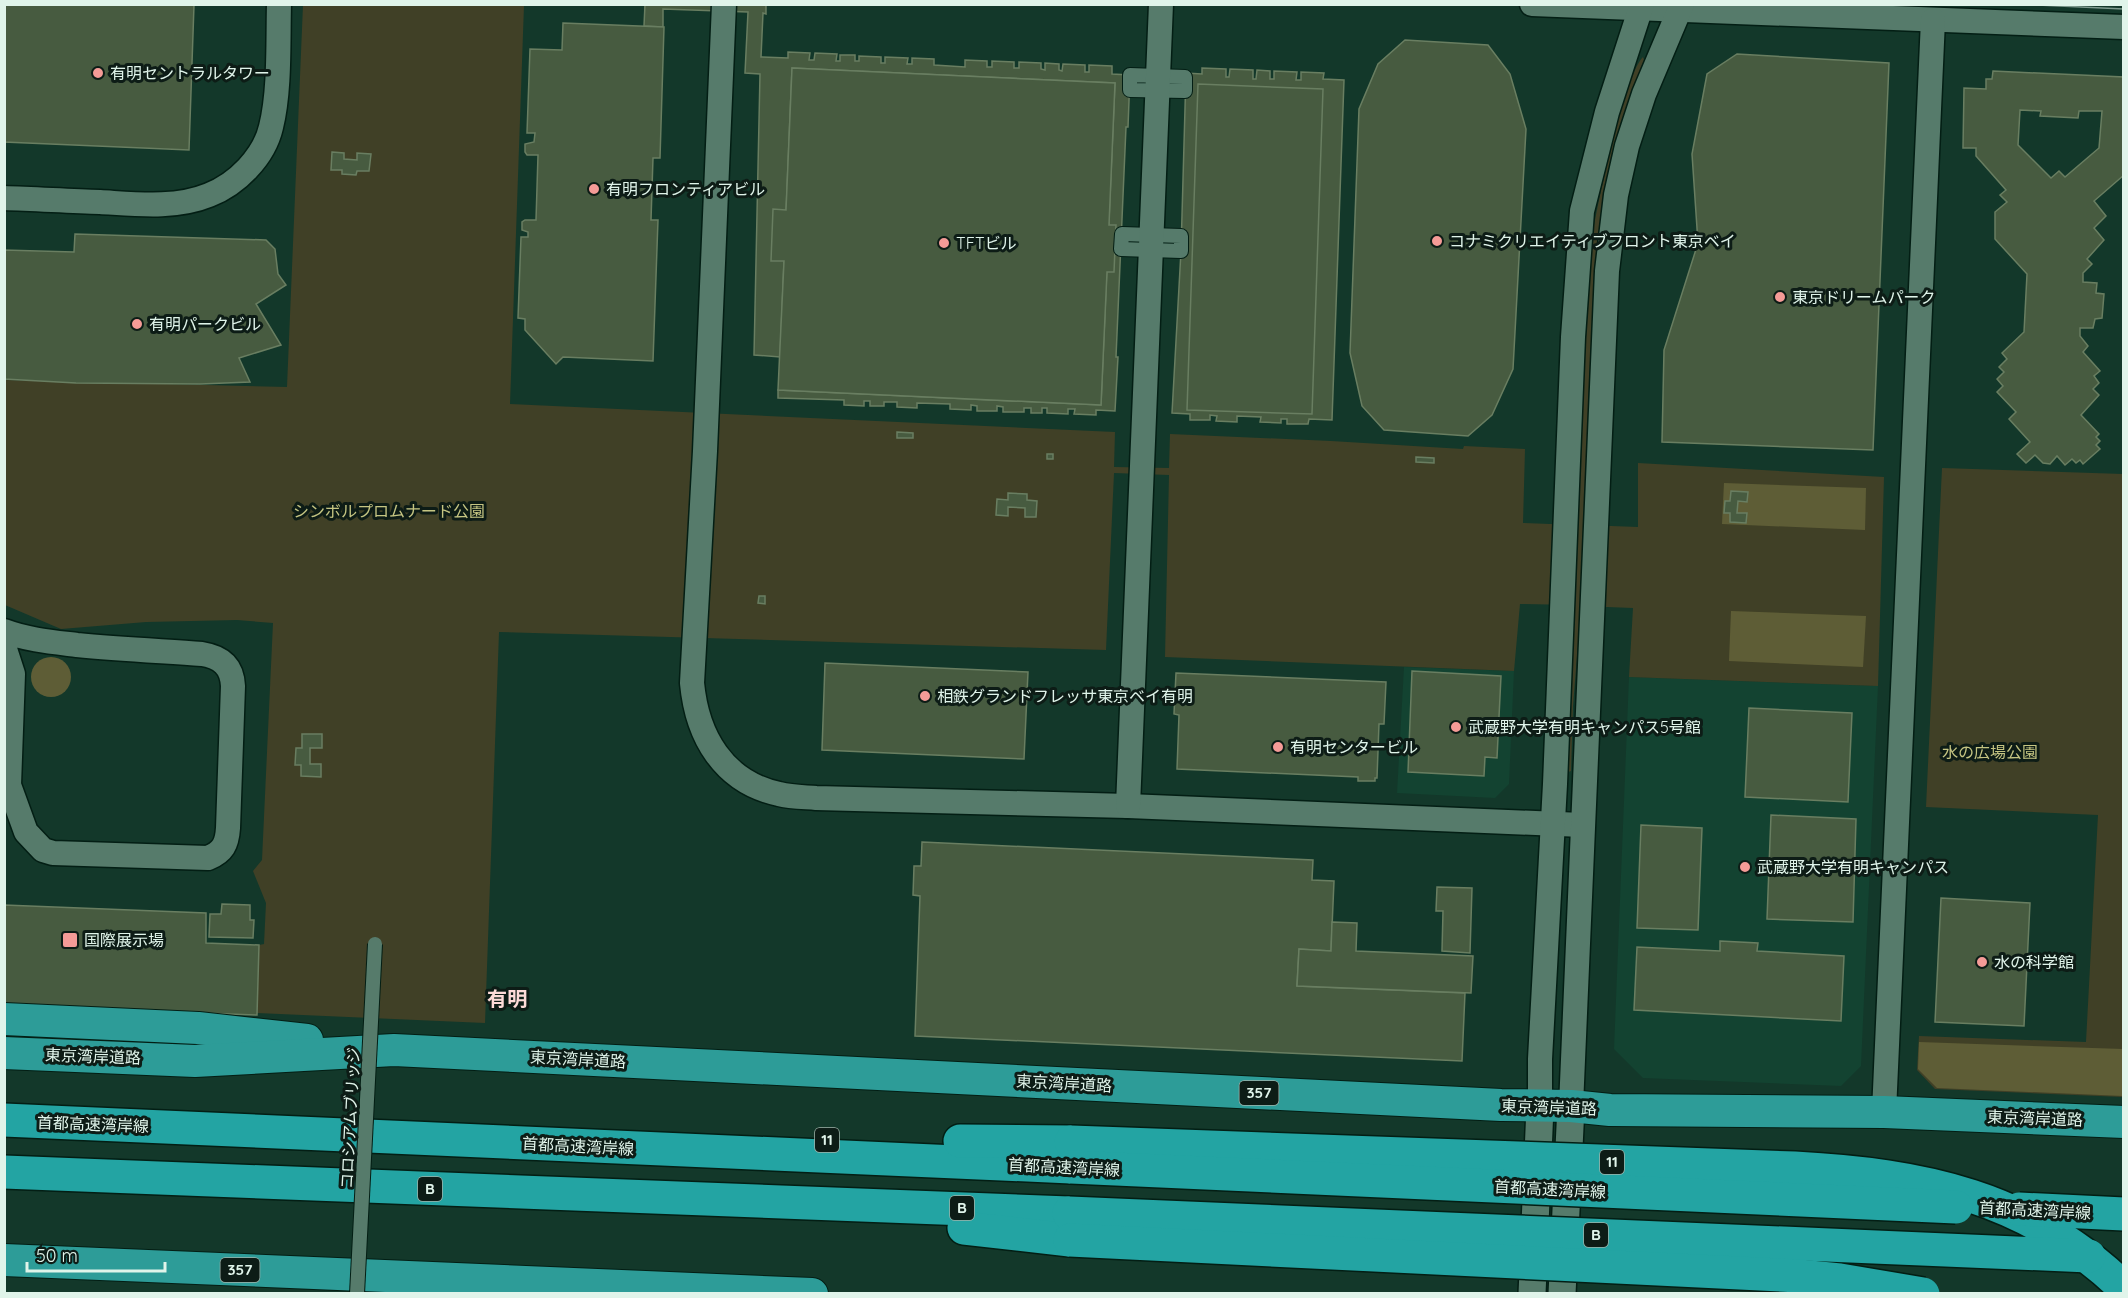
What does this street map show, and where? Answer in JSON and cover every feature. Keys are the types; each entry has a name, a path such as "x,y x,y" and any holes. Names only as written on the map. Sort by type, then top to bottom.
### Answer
{"highway":[{"name":"357","path":"4,1019 198,1028 394,1050"},
{"name":"東京湾岸道路","path":"4,1053 195,1061 394,1050 1610,1110 1884,1112 2124,1122"},
{"path":"4,1113 201,1128"},
{"name":"首都高速湾岸線","path":"4,1120 584,1146 650,1139 1071,1155 2124,1214"},
{"name":"11","path":"1071,1155 1806,1169 1890,1177 1980,1198 2016,1212 2074,1245 2124,1288"},
{"name":"B","path":"4,1172 575,1195 856,1203 1069,1227 2124,1257"},
{"path":"1069,1227 1800,1276 1923,1293"},
{"name":"357","path":"4,1260 812,1293"},
{"path":"4,1280 298,1292 475,1279"}],"main road":[{"path":"1532,1293 1556,1106"},
{"path":"1556,1106 1562,1293"}],"street":[{"path":"4,198 145,205 185,202 221,189 251,165 266,143 271,129 275,109 279,4"},
{"path":"724,4 706,439 692,682 694,706 706,739 724,762 748,783 777,794 790,796 1128,806 1582,825"},
{"path":"1128,806 1161,4"},
{"path":"1532,4 2124,27"},
{"path":"1556,1106 1540,1059 1572,337 1582,211 1604,122 1641,7"},
{"path":"1556,1106 1582,825 1606,271 1616,195 1627,146 1644,94 1680,8"},
{"path":"1884,1112 1933,20"},
{"path":"4,631 33,640 112,649 202,654 212,656 226,665 233,686 228,837 218,854 208,858 53,853 43,850 35,843 26,832 9,785 14,674 4,646"},
{"path":"14,674 25,652 37,645 54,642"},
{"name":"コロシアムブリッジ","path":"357,1293 375,944"}],"shaded area":[{"path":"1724,483 1866,488 1865,530 1722,524"},
{"path":"1731,611 1866,616 1863,667 1729,661"},
{"path":"51,657 59,658 65,663 70,669 70,685 65,691 59,696 51,697 43,696 37,691 32,685 31,677 32,669 37,663 43,658"},
{"name":"武蔵野大学有明キャンパス5号館","path":"1404,667 1514,671 1509,784 1495,798 1397,793"},
{"name":"武蔵野大学有明キャンパス","path":"1629,677 1878,686 1861,1066 1841,1086 1643,1078 1614,1049"},
{"path":"1919,1042 2123,1049 2123,1096 1937,1088 1918,1069"}],"green space":[{"name":"シンボルプロムナード公園","path":"303,5 524,5 510,404 1115,432 1114,467 1169,468 1170,434 1463,449 1464,446 1525,449 1523,523 1576,525 1591,243 1620,115 1628,89 1643,57 1611,173 1601,231 1591,349 1584,525 1638,527 1638,463 1884,477 1878,686 1629,677 1633,608 1581,606 1573,706 1571,771 1568,772 1573,605 1520,604 1514,671 1165,657 1169,475 1114,473 1106,650 499,632 485,1023 257,1013 259,945 264,944 266,903 253,871 262,860 273,623 237,620 146,622 61,629 5,605 5,380 287,387"},
{"name":"水の広場公園","path":"1942,468 2123,474 2123,1097 1935,1089 1917,1070 1919,1036 2086,1042 2098,815 1926,807"}],"building":[{"name":"有明セントラルタワー","path":"4,4 194,5 189,150 4,142"},
{"path":"645,4 766,4 766,14 763,13 761,57 788,58 788,52 810,53 809,60 814,60 815,53 837,54 836,61 840,61 840,55 855,55 855,61 859,61 859,56 881,57 881,63 885,63 885,57 908,58 907,64 912,64 912,58 934,59 934,65 965,67 965,60 987,61 987,67 992,67 992,61 1014,62 1014,68 1019,68 1019,62 1041,63 1041,69 1045,70 1045,63 1059,64 1059,70 1062,71 1063,64 1085,65 1085,72 1089,72 1089,65 1112,66 1112,74 1130,75 1115,411 1096,410 1096,415 1074,414 1075,409 1068,409 1068,414 1047,413 1047,408 1042,408 1042,413 1031,413 1031,408 1024,408 1024,412 1003,412 1003,407 997,406 997,411 977,411 977,406 971,405 971,410 950,409 950,404 917,403 917,408 897,407 897,402 884,402 884,406 870,406 870,401 864,401 864,406 844,405 844,400 778,398 778,390 1101,405 1115,83 792,68 780,357 754,355 760,74 745,73 748,12 663,9 663,27 644,26"},
{"name":"有明フロンティアビル","path":"563,23 664,27 660,158 653,158 651,220 658,220 653,361 563,357 556,364 525,330 525,319 518,318 521,237 528,237 528,232 522,230 522,222 536,220 538,155 527,155 525,152 525,144 534,142 535,133 527,133 530,49 562,50"},
{"name":"コナミクリエイティブフロント東京ベイ","path":"1405,40 1488,45 1510,74 1526,129 1513,369 1492,415 1468,436 1384,430 1362,406 1350,353 1359,109 1378,64"},
{"name":"東京ドリームパーク","path":"1737,54 1889,63 1873,450 1662,442 1664,350 1698,243 1692,154 1707,74"},
{"name":"TFTビル","path":"792,68 1115,83 1109,225 1116,225 1114,272 1107,272 1101,405 778,390 784,261 771,261 773,209 786,210"},
{"path":"1202,68 1226,69 1226,77 1229,77 1230,69 1253,70 1253,79 1256,79 1257,70 1270,71 1270,79 1274,79 1274,71 1297,72 1296,80 1301,80 1301,72 1324,73 1323,79 1344,80 1332,420 1309,419 1308,424 1287,424 1287,419 1281,419 1281,423 1260,422 1261,417 1237,416 1237,422 1216,421 1217,416 1210,415 1210,420 1190,420 1190,414 1172,413 1181,251 1186,73 1202,74"},
{"path":"1993,71 2124,77 2124,175 2094,201 2106,216 2094,228 2104,240 2087,259 2092,264 2083,273 2083,282 2097,283 2096,293 2104,294 2102,318 2095,319 2093,328 2080,328 2080,336 2088,346 2083,352 2100,371 2094,376 2099,383 2093,389 2099,395 2081,415 2099,434 2096,437 2100,441 2096,445 2100,449 2083,464 2080,460 2076,463 2072,459 2065,465 2057,456 2050,464 2043,463 2035,455 2026,463 2017,454 2030,442 2009,419 2016,412 1997,392 2003,386 1997,379 2004,372 1999,367 2007,359 2002,353 2024,332 2027,274 1995,239 1995,212 2007,202 2000,195 2006,190 1976,156 1976,148 1963,148 1964,88 1986,89 1986,79 1992,79","holes":["2020,110 2041,111 2040,116 2078,118 2079,111 2102,111 2099,148 2065,177 2059,171 2051,178 2018,145"]},
{"path":"1198,84 1323,89 1312,414 1187,410"},
{"path":"332,152 344,153 344,159 357,160 357,153 371,154 369,171 357,171 356,175 342,174 342,170 331,170"},
{"name":"有明パークビル","path":"75,234 266,240 275,249 278,274 286,285 256,304 281,345 239,358 250,382 76,383 4,379 4,250 74,252"},
{"path":"897,432 913,433 913,438 897,438"},
{"path":"1047,454 1053,454 1053,459 1047,459"},
{"path":"1416,457 1434,458 1434,463 1416,462"},
{"path":"1731,491 1748,492 1747,502 1738,501 1737,513 1747,513 1746,523 1730,522 1730,513 1724,513 1725,501 1730,501"},
{"path":"1008,493 1027,494 1027,500 1037,501 1036,517 1025,517 1025,508 1008,507 1008,516 996,515 997,499 1008,500"},
{"path":"759,596 765,596 765,604 758,603"},
{"name":"相鉄グランドフレッサ東京ベイ有明","path":"825,663 1028,672 1024,759 822,750"},
{"name":"武蔵野大学有明キャンパス5号館","path":"1412,671 1501,676 1497,758 1485,757 1484,776 1408,772"},
{"name":"有明センタービル","path":"1176,673 1386,682 1384,724 1379,724 1377,778 1375,781 1358,781 1358,777 1177,769 1179,715 1174,714"},
{"path":"1749,708 1852,713 1848,802 1745,797"},
{"path":"302,734 322,734 322,748 310,748 310,764 321,764 321,777 301,776 301,765 295,765 296,748 302,748"},
{"path":"1771,815 1856,819 1853,922 1767,919"},
{"path":"1641,825 1702,828 1698,930 1637,928"},
{"path":"922,842 1313,860 1312,880 1334,881 1331,951 1299,949 1297,986 1465,993 1462,1061 915,1036 920,896 913,895 914,866 921,866"},
{"path":"1437,887 1472,888 1470,953 1442,951 1443,911 1436,911"},
{"name":"水の科学館","path":"1941,898 2030,903 2024,1026 1935,1022"},
{"path":"222,904 250,905 250,920 254,920 253,938 209,937 210,914 221,914"},
{"path":"4,905 206,913 206,943 259,945 257,1015 4,1006"},
{"path":"1332,922 1357,923 1356,951 1473,956 1471,993 1297,986 1299,949 1331,951"},
{"path":"1720,941 1758,943 1757,951 1844,956 1841,1021 1634,1010 1637,947 1720,951"}],"tram line":[{"path":"2018,4 2124,9"}],"place":[{"name":"有明セントラルタワー","path":"98,73"},
{"name":"有明フロンティアビル","path":"594,189"},
{"name":"コナミクリエイティブフロント東京ベイ","path":"1437,241"},
{"name":"TFTビル","path":"944,243"},
{"name":"東京ドリームパーク","path":"1780,297"},
{"name":"有明パークビル","path":"137,324"},
{"name":"相鉄グランドフレッサ東京ベイ有明","path":"925,696"},
{"name":"武蔵野大学有明キャンパス5号館","path":"1456,727"},
{"name":"有明センタービル","path":"1278,747"},
{"name":"武蔵野大学有明キャンパス","path":"1745,867"},
{"name":"国際展示場","path":"70,940"},
{"name":"水の科学館","path":"1982,962"}],"district":[{"name":"有明","path":"507,999"}]}
